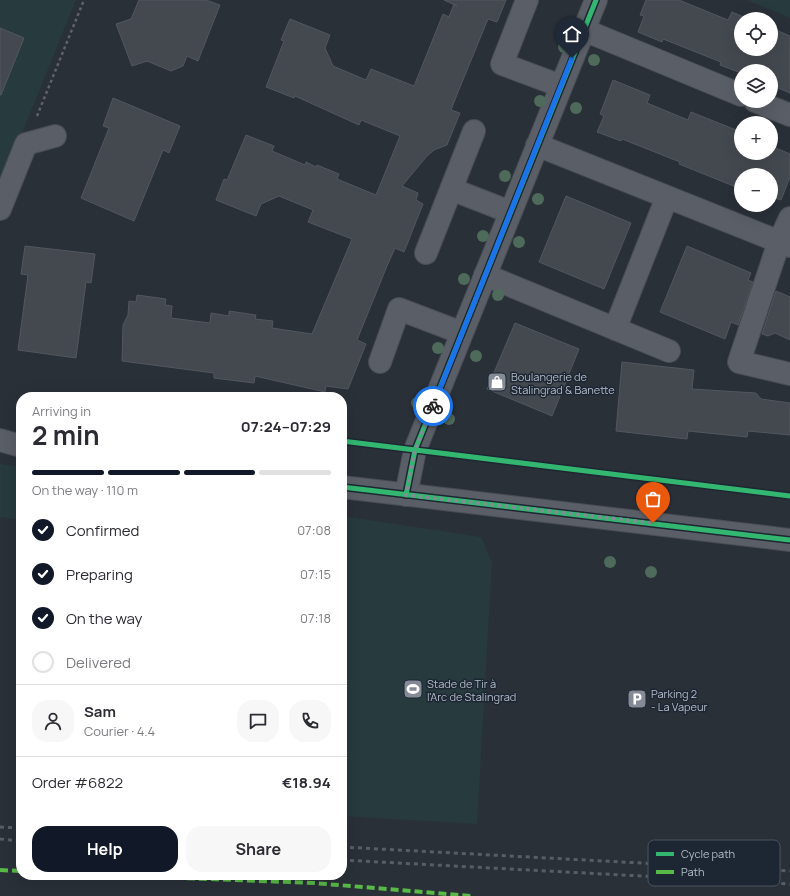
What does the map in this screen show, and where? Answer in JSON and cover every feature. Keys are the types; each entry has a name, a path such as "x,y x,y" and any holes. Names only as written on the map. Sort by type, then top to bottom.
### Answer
{"street":[{"path":"527,0 502,64 561,86"},
{"path":"406,495 415,450 596,0"},
{"path":"584,30 734,92"},
{"path":"772,108 790,115"},
{"path":"426,253 474,131"},
{"path":"0,209 26,144 55,136"},
{"path":"537,145 785,244"},
{"path":"451,189 510,212"},
{"path":"615,329 667,197"},
{"path":"790,218 785,244 739,362 790,374"},
{"path":"485,275 669,351"},
{"path":"380,362 400,309 462,333"},
{"path":"0,440 16,445"},
{"path":"347,488 790,540"}],"path":[{"path":"26,144 84,0"}],"green space":[{"path":"0,0 76,0 0,188"},
{"path":"747,0 790,0 790,18"},
{"path":"0,464 16,466 16,519 0,517"},
{"name":"Stade de Tir à l'Arc de Stalingrad","path":"347,517 481,537 492,562 477,824 347,816"}],"building":[{"path":"139,0 206,0 220,5 198,61 187,56 183,66 171,71 147,61 132,66 116,24 131,19"},
{"path":"444,0 506,0 497,22 488,19 458,92 451,110 460,113 447,145 434,150 427,156 402,186 418,193 416,200 423,204 404,252 395,248 357,340 366,344 348,389 326,386 325,392 255,376 254,383 214,378 214,373 122,361 123,325 128,315 129,301 136,302 137,295 166,299 165,305 172,306 171,318 210,323 211,313 229,316 229,311 256,315 255,319 273,321 272,328 312,334 352,239 308,222 313,210 279,196 261,204 256,216 216,200 224,179 227,180 246,135 274,146 272,151 305,165 306,162 316,167 317,165 339,174 337,179 376,195 400,136 361,120 359,125 295,96 294,98 266,87 284,41 281,40 290,19 330,35 325,48 333,66 366,80 371,69 414,86 443,14 449,17 454,5"},
{"path":"646,0 679,0 728,20 732,12 734,13 734,56 778,56 778,31 790,36 790,93 778,88 778,64 734,64 734,70 720,65 721,62 663,39 662,42 638,32 644,16 640,15"},
{"path":"0,28 24,38 1,95 0,95"},
{"path":"613,80 650,95 647,103 688,120 691,112 734,129 734,160 778,160 778,149 790,154 790,177 781,200 778,199 778,168 734,168 734,186 679,164 680,162 622,139 621,141 597,132 604,116 600,114"},
{"path":"113,98 180,126 169,153 163,150 134,221 81,198 109,128 103,126"},
{"path":"566,196 631,223 604,289 539,262"},
{"path":"25,246 95,254 91,283 86,282 76,358 18,350 28,275 21,274"},
{"path":"687,246 751,273 748,280 753,282 738,325 731,322 725,339 660,312"},
{"path":"776,291 790,297 790,340 775,333 768,336 762,334"},
{"path":"515,323 579,349 552,416 487,389"},
{"path":"622,362 694,370 692,389 756,393 761,399 790,403 790,435 748,431 747,437 688,431 687,439 616,431"}],"railway":[{"path":"0,827 16,828"},
{"path":"0,839 16,841"},
{"path":"347,847 648,863"},
{"path":"347,860 648,876"},
{"path":"780,870 790,871"},
{"path":"780,883 790,884"}],"marked path":[{"path":"0,870 16,871"},
{"path":"235,880 314,883 471,896"}],"cycle path":[{"path":"406,495 415,450 596,0"},
{"path":"347,442 790,496"},
{"path":"347,488 790,540"}],"way so far":[{"path":"433,406 415,450 406,495 653,523"}],"place":[{"name":"Boulangerie de Stalingrad & Banette","path":"497,382"},
{"name":"Stade de Tir à l'Arc de Stalingrad","path":"413,689"},
{"name":"Parking 2 - La Vapeur","path":"637,699"}],"route":[{"path":"433,406 572,58"}]}
